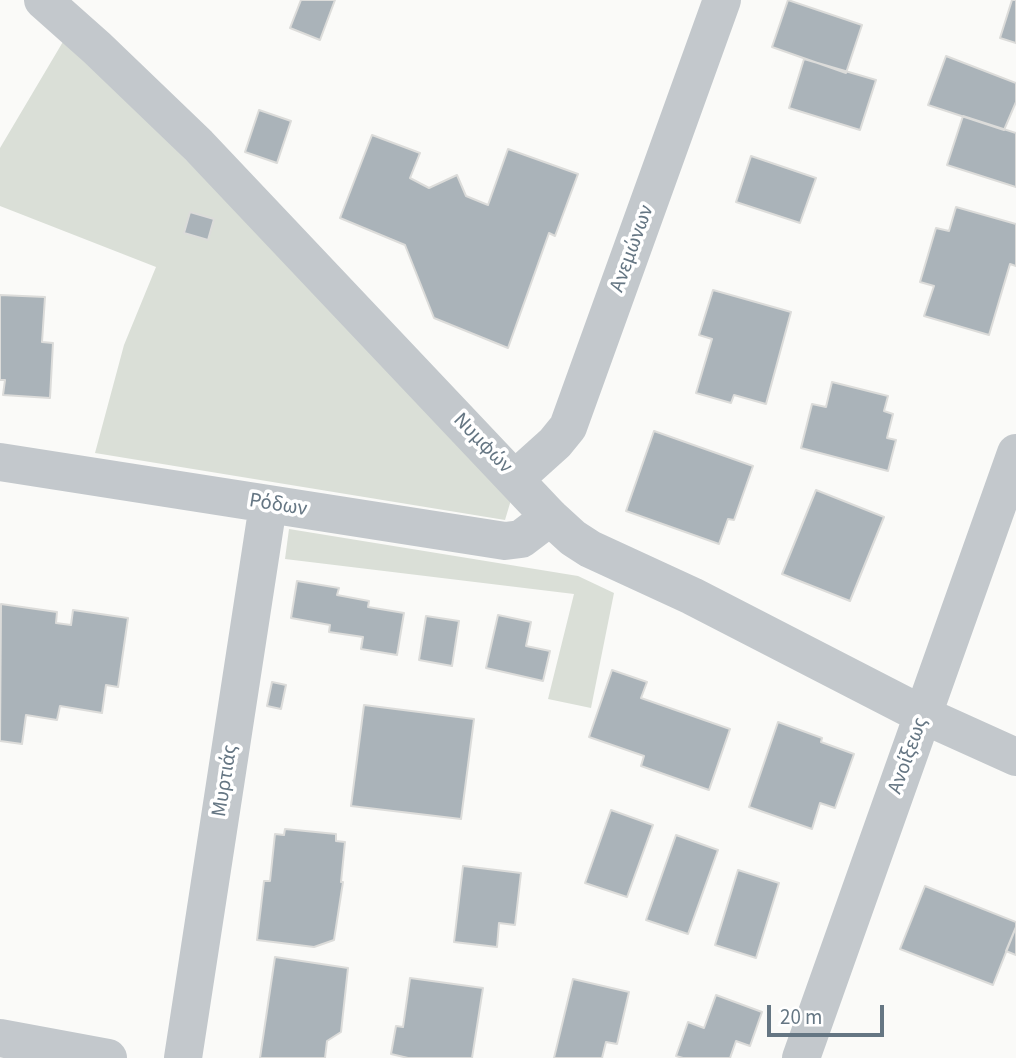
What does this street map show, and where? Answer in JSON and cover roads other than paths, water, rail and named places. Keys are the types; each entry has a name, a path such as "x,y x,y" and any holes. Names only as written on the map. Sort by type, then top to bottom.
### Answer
{"street":[{"name":"Νυμφών","path":"43,0 198,145 550,517 573,538 590,549 692,596 923,715 1016,757"},
{"name":"Ανεμώνων","path":"515,479 555,443 568,426 722,0"},
{"name":"Ανοίξεως","path":"801,1058 1016,453"},
{"name":"Ρόδων","path":"0,462 505,541 521,539 550,517"},
{"name":"Μυρτιάς","path":"183,1058 268,505"},
{"path":"0,1038 108,1058"}]}
